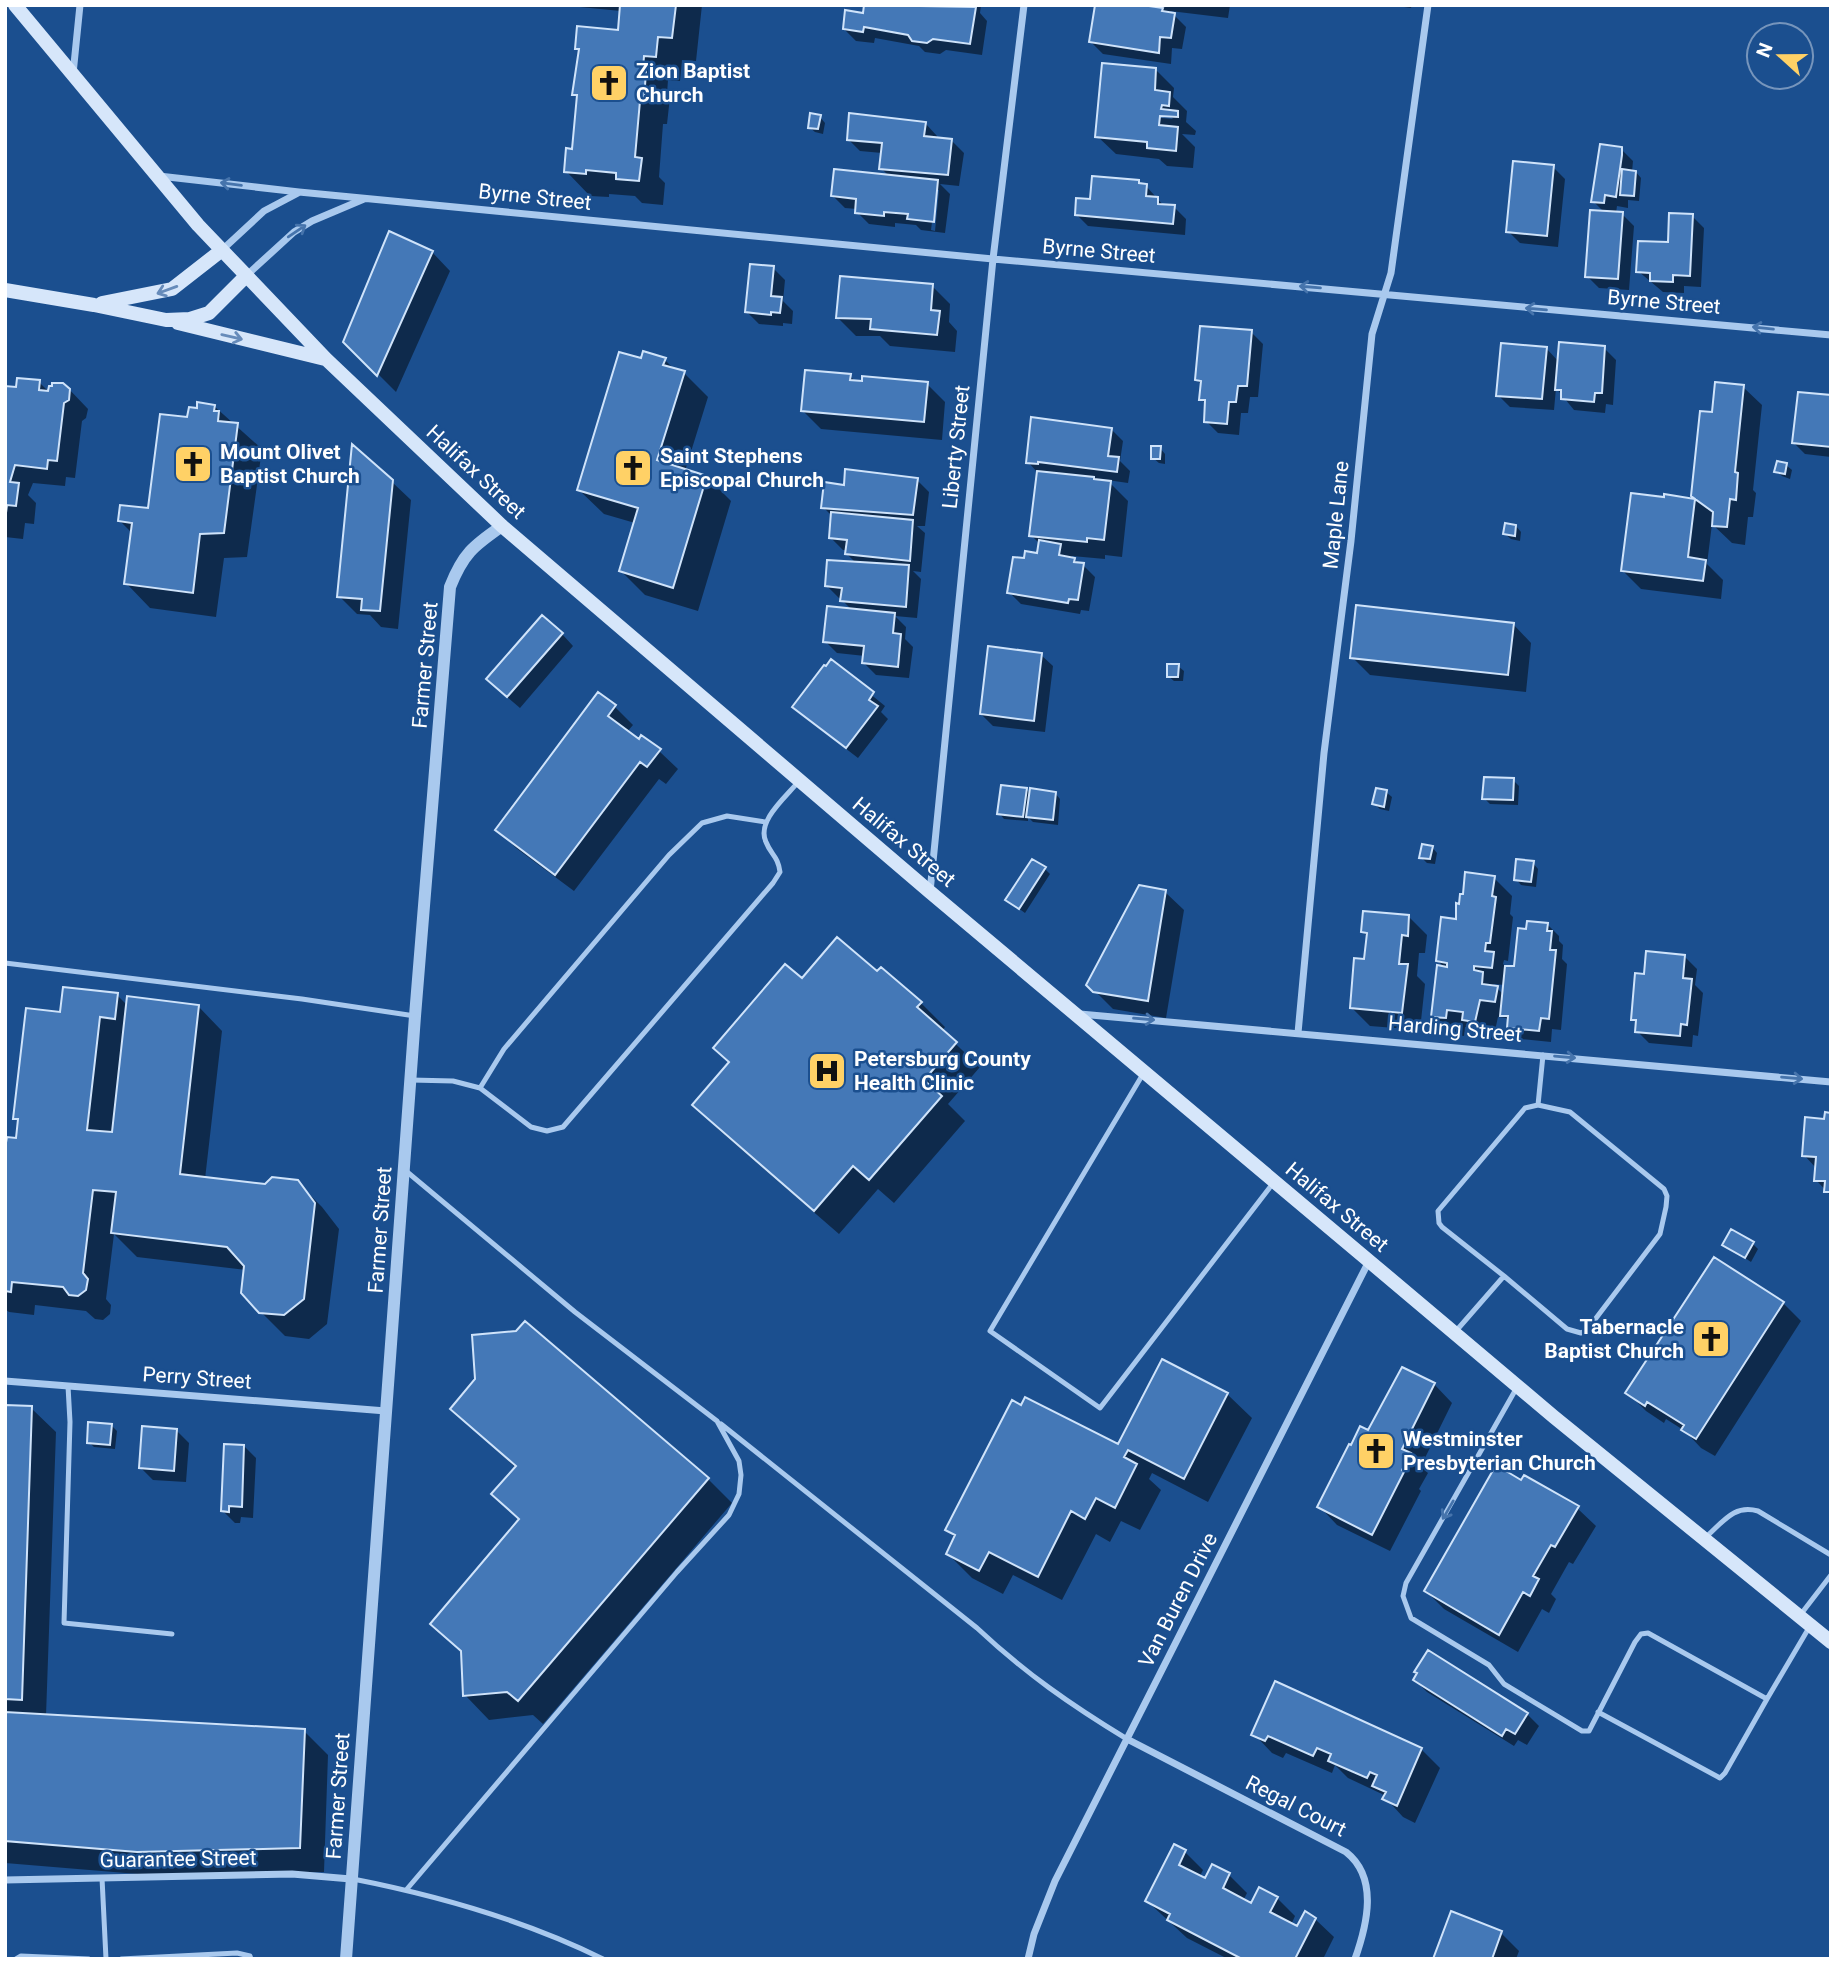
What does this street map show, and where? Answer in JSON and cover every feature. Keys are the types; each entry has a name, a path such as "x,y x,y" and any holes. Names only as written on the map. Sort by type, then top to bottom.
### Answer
{"main road":[{"name":"Halifax Street","path":"15,5 156,176 246,276 326,359 502,526 1274,1182 1831,1642"},
{"path":"94,304 173,289 222,250"},
{"path":"166,320 190,319 209,313 246,276"},
{"path":"5,290 94,304 326,359"}],"street":[{"path":"73,76 80,5"},
{"name":"Liberty Street","path":"930,892 993,259 1024,5"},
{"name":"Maple Lane","path":"1298,1032 1324,753 1351,541 1372,334 1391,273 1428,5"},
{"name":"Byrne Street","path":"156,176 365,199 993,259 1831,335"},
{"path":"222,250 264,211 299,192"},
{"name":"Byrne Street","path":"246,276 294,232 365,199"},
{"name":"Farmer Street","path":"346,1959 415,1016 450,587 459,564 475,545 502,526"},
{"name":"Harding Street","path":"1076,1014 1831,1082"},
{"name":"Van Buren Drive","path":"1028,1959 1034,1934 1055,1881 1369,1261"},
{"name":"Perry Street","path":"5,1381 386,1410"},
{"name":"Regal Court","path":"1127,1739 1354,1858 1363,1872 1368,1902 1365,1932 1355,1959"},
{"name":"Guarantee Street","path":"5,1880 292,1874 351,1879"}],"lane":[{"path":"411,1080 453,1080 480,1088 531,1127 547,1131 563,1127 780,872 778,858 769,849 763,836 765,822 799,781"},
{"path":"480,1088 504,1049 669,855 702,822 727,816 765,822"},
{"path":"5,963 302,999 415,1016"},
{"path":"1538,1105 1544,1055"},
{"path":"1144,1072 990,1331 1100,1408 1274,1182"},
{"path":"1538,1105 1570,1112 1664,1189 1667,1196 1660,1234 1587,1330 1581,1333 1567,1329 1504,1276 1442,1227 1438,1211 1525,1108 1538,1105"},
{"path":"404,1169 575,1312 717,1421 1066,1702 1127,1739"},
{"path":"1454,1333 1504,1276"},
{"path":"68,1386 70,1422 64,1623 172,1634"},
{"path":"1518,1386 1406,1584 1403,1596 1411,1618 1489,1665 1504,1684 1582,1731 1588,1731 1634,1642 1641,1634 1648,1633 1767,1699"},
{"path":"407,1889 677,1572 729,1515 738,1494 739,1461 717,1421"},
{"path":"1703,1539 1736,1511 1746,1508 1758,1511 1831,1555"},
{"path":"1598,1712 1720,1778 1726,1773 1767,1699 1804,1621 1831,1575"},
{"path":"102,1878 106,1959"},
{"path":"351,1879 407,1889 495,1914 578,1946 603,1959"},
{"path":"121,1959 237,1954 250,1956 251,1959"},
{"path":"16,1959 21,1956 89,1959"}],"building":[{"name":"Zion Baptist Church","path":"620,5 676,5 672,38 658,37 656,57 644,56 644,101 640,101 635,157 642,158 639,181 616,179 616,173 586,170 586,174 564,172 566,148 572,149 577,95 572,95 579,49 575,49 577,26 618,30"},
{"path":"864,5 976,7 970,44 933,39 927,43 912,41 908,35 864,27 863,32 843,29 845,10 863,13"},
{"path":"1095,5 1142,5 1175,13 1171,38 1160,37 1159,53 1089,42"},
{"path":"1102,63 1156,68 1155,90 1170,92 1169,106 1162,105 1161,109 1178,111 1178,117 1160,116 1159,125 1178,127 1176,151 1147,148 1147,142 1095,137"},
{"path":"810,113 821,115 818,129 808,128"},
{"path":"849,113 926,122 924,136 952,139 948,175 879,169 882,143 847,140"},
{"path":"1600,144 1622,147 1616,197 1605,195 1604,203 1591,202"},
{"path":"1513,161 1554,165 1547,236 1506,232"},
{"path":"834,169 938,180 934,222 907,219 908,214 884,212 884,216 855,213 856,199 831,196"},
{"path":"1622,169 1636,171 1634,196 1620,195"},
{"path":"1092,176 1139,180 1139,183 1147,184 1146,196 1158,197 1158,204 1175,205 1173,224 1075,215 1076,198 1090,199"},
{"path":"1590,210 1623,212 1618,279 1585,277"},
{"path":"1669,213 1693,214 1690,276 1673,275 1673,282 1650,281 1650,273 1636,272 1638,241 1668,242"},
{"path":"389,231 433,251 377,376 343,342"},
{"path":"750,264 774,266 771,296 782,297 780,313 771,312 771,315 745,312"},
{"path":"840,276 933,284 931,310 940,311 937,335 870,329 871,319 836,318"},
{"path":"1200,326 1252,330 1247,386 1238,386 1236,402 1229,402 1227,424 1204,422 1205,400 1199,400 1201,381 1195,380"},
{"path":"1559,342 1605,346 1602,393 1595,393 1594,402 1561,399 1561,390 1555,390"},
{"path":"1501,343 1547,347 1542,399 1496,396"},
{"name":"Saint Stephens Episcopal Church","path":"643,351 666,358 663,365 685,371 657,460 707,476 673,588 619,571 638,508 577,490 619,352 641,358"},
{"path":"805,370 851,374 850,380 862,381 862,376 928,382 924,422 801,411"},
{"path":"17,378 40,380 39,390 48,391 52,383 63,383 70,389 69,400 64,403 57,461 48,460 47,469 15,465 10,482 19,483 16,506 7,505 5,521 5,386 16,387"},
{"path":"1715,382 1744,385 1735,472 1738,473 1736,500 1730,499 1727,527 1712,526 1713,512 1691,496 1700,411 1712,412"},
{"path":"1798,392 1831,395 1831,447 1792,443"},
{"name":"Mount Olivet Baptist Church","path":"197,402 215,405 214,411 219,411 218,421 238,423 224,533 200,534 193,593 124,584 132,523 118,521 120,505 148,508 160,414 187,417 189,407 197,408"},
{"path":"1031,417 1112,428 1108,456 1119,457 1117,472 1038,462 1026,463"},
{"path":"352,444 393,480 380,611 361,610 362,599 337,597"},
{"path":"1151,446 1161,446 1160,459 1151,459"},
{"path":"1777,461 1787,463 1785,474 1774,472"},
{"path":"845,469 918,478 913,515 821,508 824,482 844,485"},
{"path":"1037,471 1111,481 1104,540 1087,538 1087,542 1029,536"},
{"path":"1631,493 1695,499 1688,557 1706,560 1703,581 1621,571"},
{"path":"831,512 913,520 910,561 845,554 847,540 829,538"},
{"path":"1505,523 1516,525 1515,536 1503,534"},
{"path":"1039,540 1061,544 1059,555 1084,563 1078,600 1069,599 1068,603 1007,593 1013,557 1024,558 1025,551 1037,553"},
{"path":"827,560 909,565 906,607 840,601 842,588 825,586"},
{"path":"1356,605 1514,623 1508,675 1350,658"},
{"path":"827,606 895,613 893,633 901,634 898,667 862,663 864,646 823,642"},
{"path":"542,615 563,633 507,697 486,679"},
{"path":"988,646 1042,653 1034,721 980,714"},
{"path":"831,659 874,692 869,700 878,706 846,748 792,707"},
{"path":"1167,664 1179,664 1178,677 1167,677"},
{"path":"598,692 616,705 608,716 639,739 641,735 661,749 647,767 640,762 555,875 495,830"},
{"path":"1484,777 1514,778 1513,800 1482,799"},
{"path":"1001,785 1027,788 1023,817 997,814"},
{"path":"1030,788 1056,792 1053,820 1026,817"},
{"path":"1376,788 1387,790 1384,807 1372,804"},
{"path":"1422,844 1433,846 1430,859 1419,858"},
{"path":"1032,859 1046,867 1019,909 1005,900"},
{"path":"1516,859 1534,861 1531,882 1514,880"},
{"path":"1465,872 1495,876 1492,896 1496,897 1490,943 1486,943 1485,951 1494,952 1492,968 1474,966 1474,970 1483,972 1482,984 1498,986 1495,1002 1480,1000 1475,1022 1462,1020 1463,1012 1447,1010 1446,1018 1431,1017 1437,965 1447,967 1447,963 1436,961 1441,917 1456,919 1456,903 1459,904 1460,894 1463,894"},
{"path":"1139,885 1166,890 1148,1001 1093,992 1086,985"},
{"path":"1363,911 1409,915 1408,936 1402,935 1399,964 1408,964 1402,1013 1350,1008 1354,958 1364,959 1367,933 1361,932"},
{"path":"1527,921 1548,923 1547,931 1552,931 1550,950 1556,950 1549,1019 1541,1018 1539,1031 1507,1028 1508,1016 1500,1016 1505,966 1514,966 1518,928 1526,929"},
{"name":"Petersburg County Health Clinic","path":"837,937 877,971 881,967 922,1002 917,1007 957,1042 924,1080 942,1096 869,1180 853,1166 814,1211 692,1105 729,1062 713,1048 785,964 802,978"},
{"path":"1646,951 1685,955 1683,978 1692,979 1687,1025 1681,1024 1680,1036 1635,1032 1636,1020 1631,1020 1635,973 1644,974"},
{"path":"63,987 118,993 115,1019 100,1017 87,1130 112,1132 127,996 199,1005 180,1174 265,1184 272,1177 298,1180 315,1203 304,1299 284,1315 259,1313 241,1293 244,1266 227,1247 111,1233 116,1192 93,1190 83,1273 88,1279 86,1290 78,1296 69,1295 63,1287 12,1282 11,1292 5,1291 5,1148 7,1137 16,1138 18,1119 13,1119 26,1008 60,1012"},
{"path":"1825,1112 1831,1113 1831,1192 1824,1192 1825,1181 1814,1181 1816,1157 1802,1156 1805,1117 1824,1119"},
{"path":"1731,1229 1754,1242 1745,1258 1722,1245"},
{"name":"Tabernacle Baptist Church","path":"1714,1257 1784,1302 1696,1439 1681,1430 1684,1425 1647,1402 1645,1406 1625,1393"},
{"path":"525,1321 709,1478 518,1701 507,1692 463,1696 461,1651 430,1624 519,1519 491,1494 516,1466 450,1409 475,1379 472,1335 516,1331"},
{"path":"1162,1359 1228,1393 1184,1479 1128,1450 1124,1457 1137,1464 1115,1508 1096,1498 1085,1519 1071,1511 1038,1577 989,1552 979,1571 946,1554 955,1535 945,1530 1012,1400 1021,1405 1025,1397 1118,1444"},
{"name":"Westminster Presbyterian Church","path":"1402,1367 1435,1383 1402,1449 1411,1453 1402,1470 1404,1472 1372,1535 1317,1507 1349,1444 1351,1445 1360,1426 1368,1430"},
{"path":"5,1405 32,1406 22,1700 5,1699"},
{"path":"88,1422 112,1424 110,1445 87,1443"},
{"path":"142,1426 177,1429 174,1471 139,1468"},
{"path":"224,1444 244,1445 242,1507 229,1506 229,1512 221,1511"},
{"path":"1496,1465 1521,1480 1524,1475 1579,1506 1555,1547 1551,1545 1533,1576 1539,1579 1530,1596 1523,1592 1499,1635 1424,1591"},
{"path":"1428,1650 1528,1713 1515,1734 1506,1729 1502,1736 1413,1680 1417,1673 1414,1672"},
{"path":"1275,1681 1422,1748 1397,1806 1382,1799 1386,1792 1372,1786 1377,1775 1370,1772 1367,1778 1328,1761 1331,1754 1317,1748 1313,1756 1268,1736 1265,1741 1251,1735"},
{"path":"5,1712 305,1729 300,1848 137,1852 5,1841"},
{"path":"1174,1844 1186,1850 1179,1865 1205,1878 1212,1864 1230,1873 1223,1888 1251,1903 1259,1887 1278,1897 1270,1912 1297,1926 1305,1911 1316,1918 1295,1959 1242,1959 1167,1920 1170,1914 1145,1901"},
{"path":"1451,1911 1502,1931 1492,1959 1433,1959"}],"place":[{"name":"Zion Baptist Church","path":"609,83"},
{"name":"Mount Olivet Baptist Church","path":"193,464"},
{"name":"Saint Stephens Episcopal Church","path":"633,468"},
{"name":"Petersburg County Health Clinic","path":"827,1071"},
{"name":"Tabernacle Baptist Church","path":"1711,1339"},
{"name":"Westminster Presbyterian Church","path":"1376,1451"}]}
